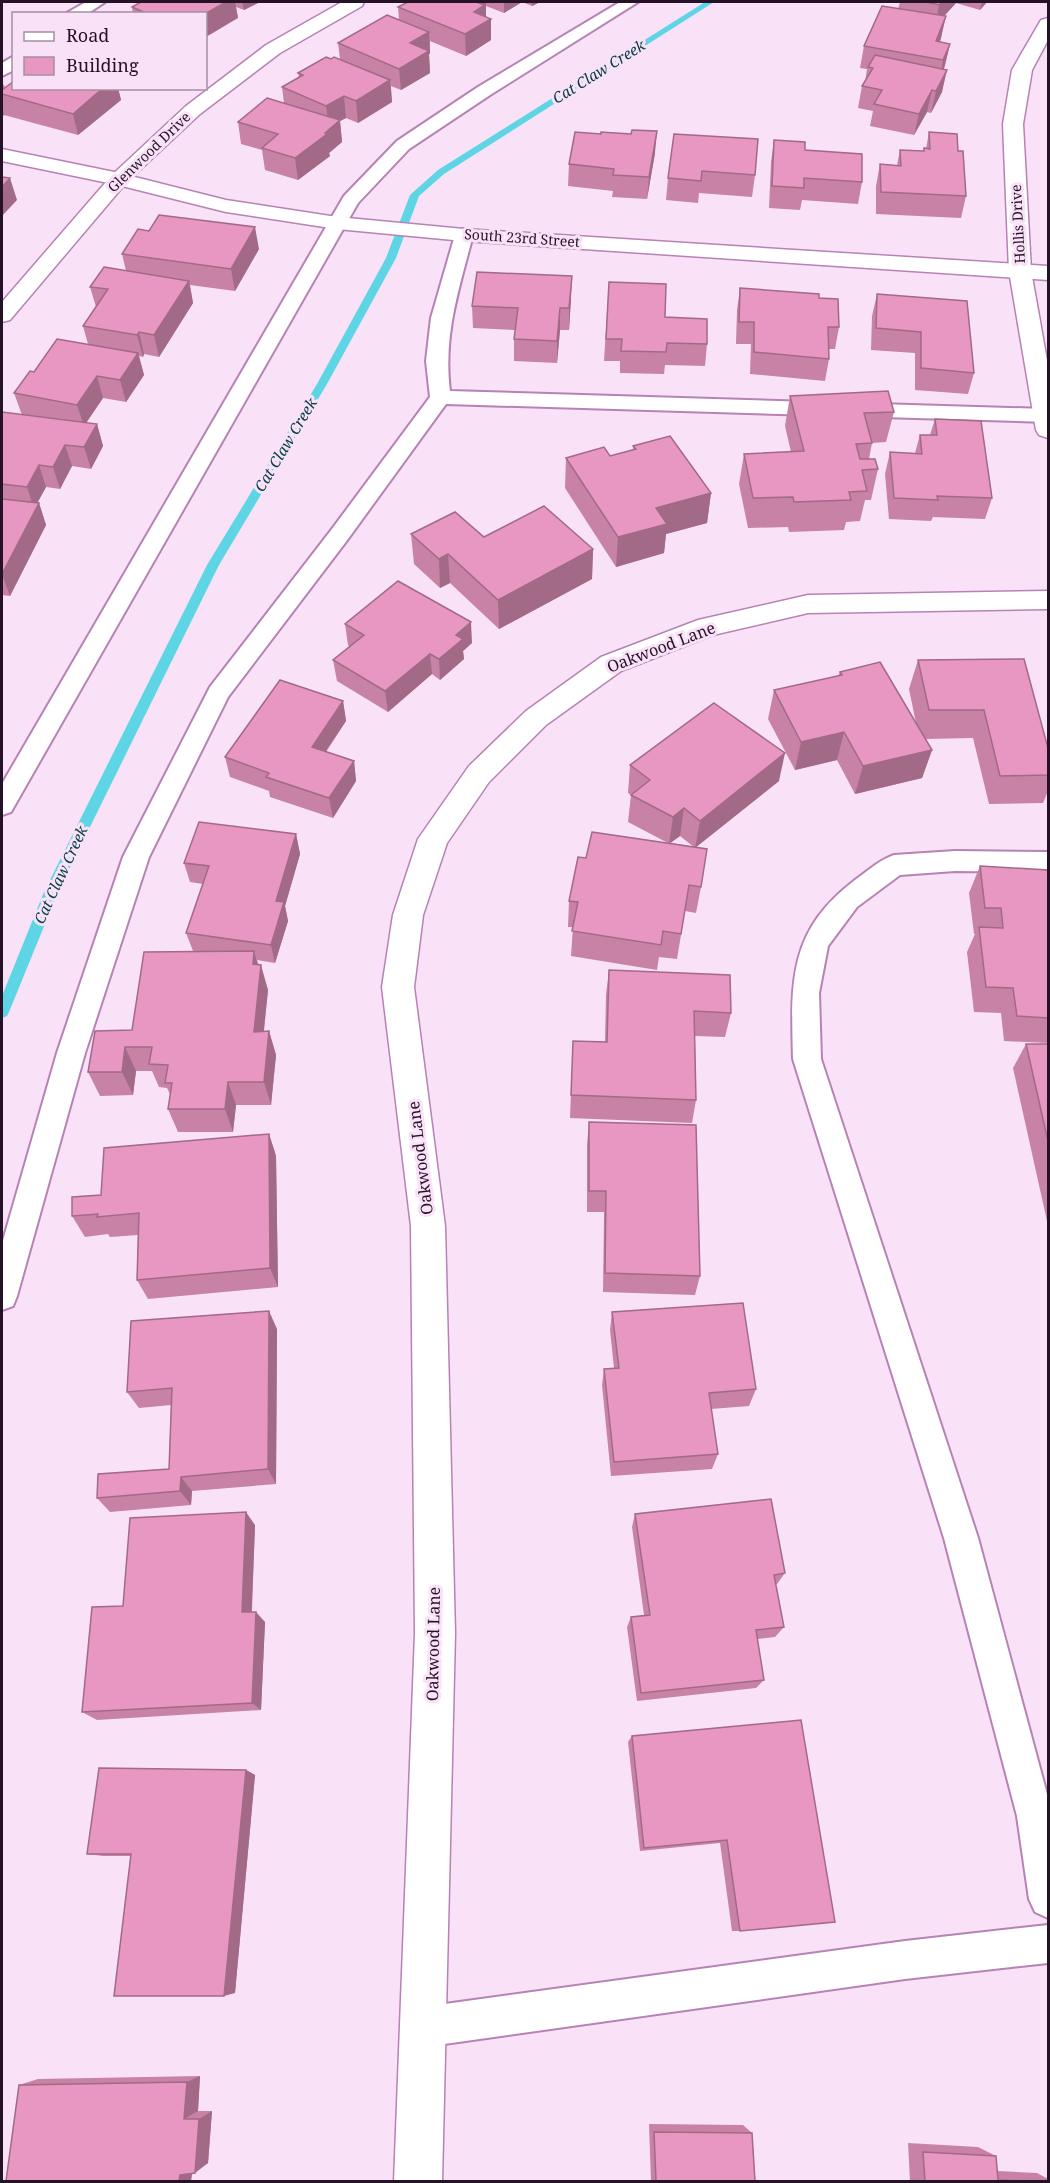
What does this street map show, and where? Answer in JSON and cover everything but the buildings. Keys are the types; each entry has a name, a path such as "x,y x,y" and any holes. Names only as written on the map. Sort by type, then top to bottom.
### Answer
{"street":[{"name":"Glenwood Drive","path":"2,315 119,179 193,110 264,56 354,2"},
{"name":"Hollis Drive","path":"1047,423 1020,271 1013,124 1022,70 1048,24"},
{"name":"South 23rd Street","path":"2,155 119,179 226,206 337,223 464,235 1048,273"},
{"name":"Oakwood Lane","path":"418,2181 435,1633 428,1226 398,987 408,915 433,839 479,774 536,718 611,664 707,627 808,604 1048,600"}],"lane":[{"path":"77,12 97,2"},
{"path":"2,805 350,200 403,145 484,91 630,2"},
{"path":"2,1296 5,1275 71,1053 136,856 218,693 440,397 436,361 441,318 464,235"},
{"path":"440,397 1047,423"},
{"path":"1048,862 955,861 894,865 848,900 815,943 804,993 807,1059 961,1538 1035,1816 1048,1899"},
{"path":"423,2027 905,1960 1048,1944"}],"waterway":[{"name":"Cat Claw Creek","path":"2,1012 51,892 213,565 322,384 391,258 415,195 441,172 710,2"}]}
